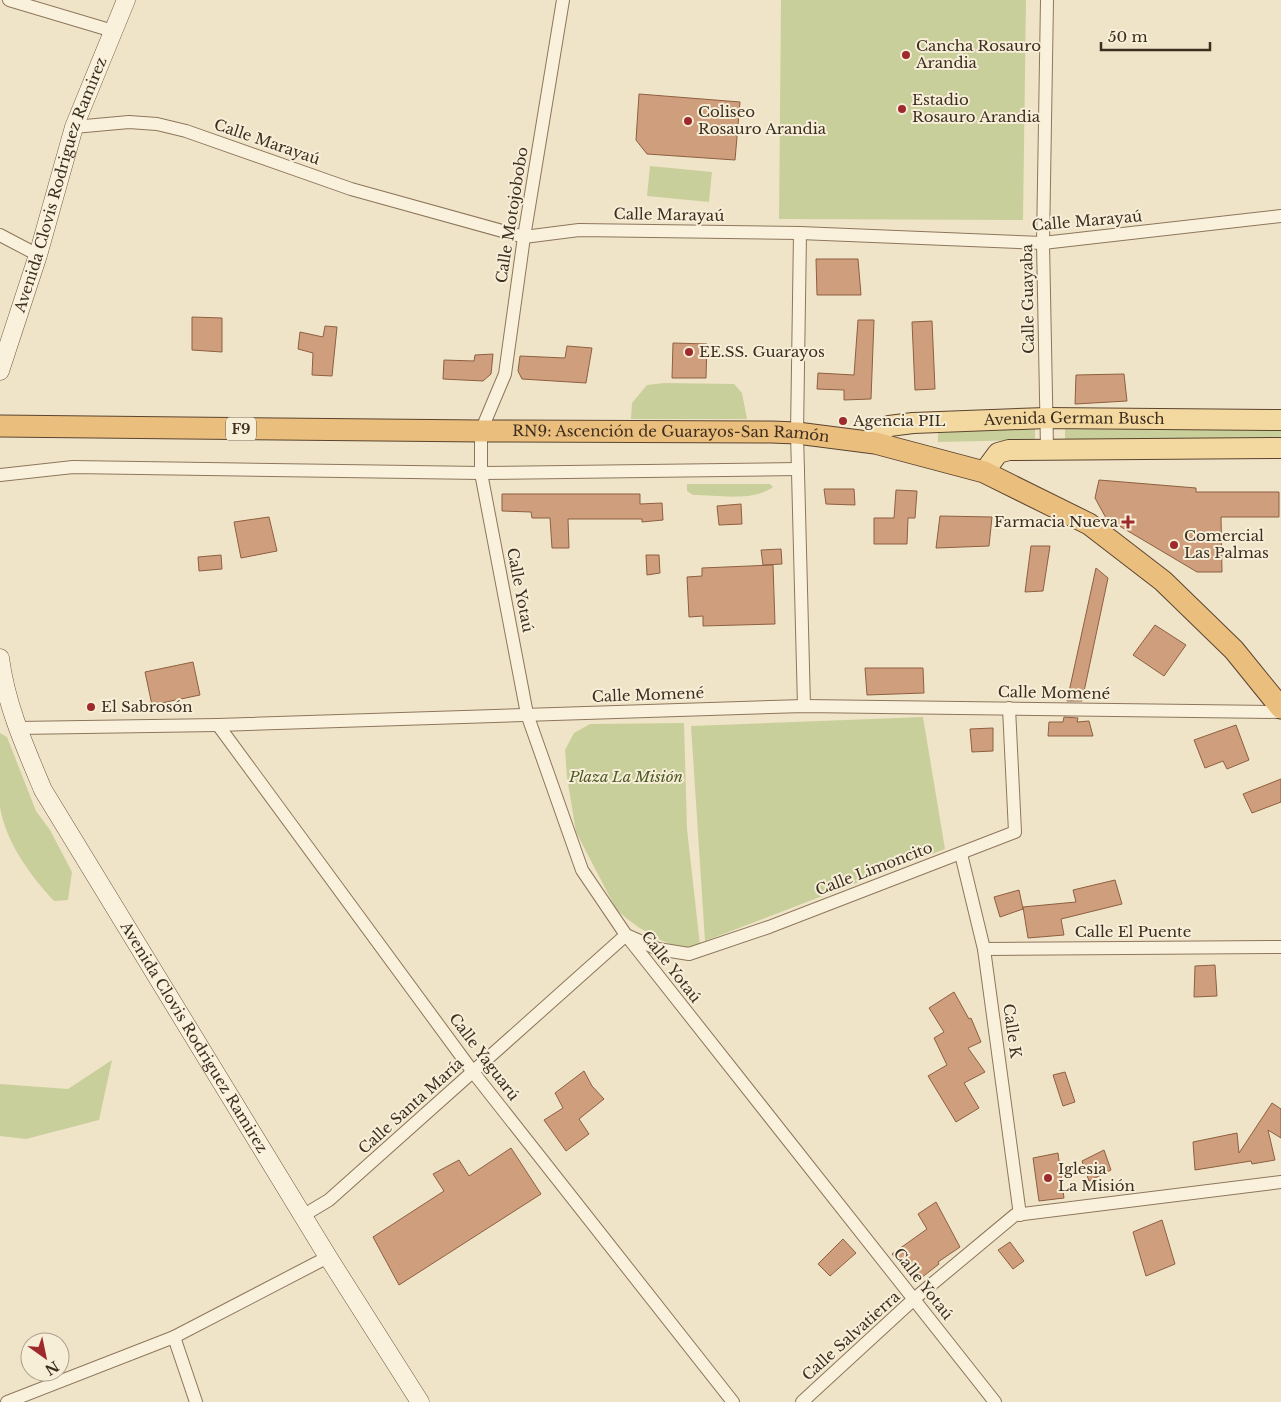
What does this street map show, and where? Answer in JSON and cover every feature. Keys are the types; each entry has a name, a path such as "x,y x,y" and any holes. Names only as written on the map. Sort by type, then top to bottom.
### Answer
{"highway":[{"name":"RN9: Ascención de Guarayos-San Ramón","path":"0,426 481,432 797,433 875,443 984,472 1089,524 1163,581 1234,650 1281,710"}],"main road":[{"name":"Avenida Clovis Rodriguez Ramirez","path":"0,371 38,255 74,127 126,0"},
{"name":"Avenida German Busch","path":"875,443 882,431 889,426 1046,418 1281,420"},
{"name":"Avenida German Busch","path":"984,472 998,454 1009,450 1046,448 1281,448"},
{"name":"Avenida Clovis Rodriguez Ramirez","path":"0,658 3,679 17,728 43,790 328,1257 420,1402"}],"street":[{"path":"9,0 113,31"},
{"name":"Calle Motojobobo","path":"481,432 505,374 524,237 563,0"},
{"name":"Calle Guayaba","path":"1046,448 1043,243 1047,0"},
{"name":"Calle Marayaú","path":"74,127 129,122 157,124 186,131 351,189 524,237 579,230 800,233 1043,243 1281,216"},
{"path":"800,233 797,433 804,706"},
{"path":"0,236 38,255"},
{"name":"Calle Yotaú","path":"481,432 482,472 527,714 582,870 626,935 995,1402"},
{"path":"0,475 73,467 482,472 798,469"},
{"name":"Calle Momené","path":"17,728 218,725 804,706 1281,710"},
{"name":"Calle Limoncito","path":"626,935 658,950 689,954 769,926 1015,832 1009,708"},
{"name":"Calle Yaguarú","path":"218,725 473,1072 734,1402"},
{"name":"Calle K","path":"961,854 984,949 1020,1215"},
{"name":"Calle Santa María","path":"304,1216 329,1200 626,935"},
{"name":"Calle El Puente","path":"984,949 1281,947"},
{"name":"Calle Salvatierra","path":"802,1402 914,1300 1015,1215 1281,1182"},
{"path":"7,1402 28,1398 174,1337 328,1257"},
{"path":"174,1337 196,1402"}],"green space":[{"name":"Estadio Rosauro Arandia","path":"781,0 1026,0 1023,220 779,219"},
{"path":"650,166 712,172 709,202 647,196"},
{"path":"664,383 734,384 742,393 747,419 631,419 632,403 647,385"},
{"path":"1065,423 1281,428 1281,442 1065,441"},
{"path":"1035,427 1035,440 938,442 938,433"},
{"path":"687,484 770,484 773,487 765,492 745,496 693,495 687,491"},
{"path":"923,717 945,849 705,941 691,726"},
{"name":"Plaza La Misión","path":"684,723 687,829 700,945 690,948 676,946 657,938 630,921 616,909 576,832 567,777 565,750 574,733 590,724"},
{"path":"0,733 7,737 36,811 50,830 72,872 68,900 54,901 36,880 13,846 0,807"},
{"path":"112,1060 99,1120 26,1139 0,1136 0,1084 68,1089"}],"building":[{"name":"Coliseo Rosauro Arandia","path":"639,94 740,102 735,160 647,154 636,140"},
{"path":"816,259 858,259 861,295 817,295"},
{"path":"192,317 222,318 222,352 192,350"},
{"path":"858,320 874,320 871,399 844,400 844,390 817,389 818,373 854,375"},
{"path":"932,321 935,389 915,390 912,322"},
{"path":"325,326 337,327 332,376 312,375 313,353 298,349 300,332 323,337"},
{"path":"673,343 707,344 706,378 672,378"},
{"path":"567,346 592,348 586,383 522,379 518,371 520,356 565,358"},
{"path":"493,354 491,374 483,381 443,379 444,360 474,361 475,355"},
{"path":"1124,374 1127,401 1075,404 1076,375"},
{"name":"Comercial Las Palmas","path":"1099,480 1196,488 1196,492 1279,492 1279,517 1221,517 1222,572 1197,572 1106,518 1095,498"},
{"path":"824,489 854,489 855,505 826,504"},
{"path":"896,490 917,491 915,518 908,518 907,544 874,544 874,518 894,518"},
{"path":"502,494 640,494 640,504 662,503 663,520 642,522 642,519 568,519 569,548 552,548 550,518 532,518 531,512 502,511"},
{"path":"741,504 742,524 719,525 717,506"},
{"path":"940,516 992,517 989,546 936,548"},
{"path":"269,517 277,551 241,558 234,522"},
{"path":"1031,546 1050,546 1043,591 1025,592"},
{"path":"781,549 782,564 763,565 761,550"},
{"path":"221,555 222,569 199,571 198,557"},
{"path":"646,555 659,555 660,573 647,575"},
{"path":"773,565 775,624 703,626 703,616 689,617 687,577 702,576 702,568"},
{"path":"1096,568 1108,578 1082,701 1067,701"},
{"path":"1155,625 1186,645 1164,676 1133,655"},
{"path":"193,662 200,695 152,705 145,672"},
{"path":"865,668 923,668 924,693 867,695"},
{"path":"1064,717 1078,718 1077,722 1089,721 1093,736 1048,736 1049,722 1063,722"},
{"path":"1236,725 1249,760 1227,769 1223,761 1205,768 1194,740"},
{"path":"993,728 993,751 972,752 970,729"},
{"path":"1281,779 1281,802 1252,813 1243,794"},
{"path":"1115,880 1122,904 1061,919 1064,935 1028,938 1023,907 1076,902 1073,890"},
{"path":"1019,890 1023,909 1000,917 994,897"},
{"path":"1215,965 1217,996 1194,997 1195,966"},
{"path":"954,992 969,1019 971,1018 981,1042 968,1048 985,1072 964,1083 979,1108 956,1122 928,1076 947,1065 934,1038 944,1032 929,1008"},
{"path":"584,1071 592,1086 604,1099 579,1119 589,1134 566,1151 544,1120 563,1108 555,1093"},
{"path":"1065,1072 1075,1102 1063,1106 1053,1075"},
{"path":"1272,1103 1281,1109 1281,1138 1268,1130 1275,1160 1252,1164 1251,1161 1195,1170 1193,1142 1237,1133 1239,1153"},
{"path":"511,1148 541,1194 399,1285 373,1237 444,1191 433,1174 459,1160 469,1176"},
{"path":"1104,1150 1111,1170 1089,1181 1082,1161"},
{"name":"Iglesia La Misión","path":"1058,1153 1064,1198 1039,1201 1033,1158"},
{"path":"936,1202 960,1247 938,1262 939,1264 916,1282 892,1254 927,1229 918,1214"},
{"path":"1162,1220 1175,1264 1146,1276 1133,1232"},
{"path":"843,1239 856,1253 830,1276 818,1264"},
{"path":"1010,1242 1024,1261 1013,1269 998,1250"}],"place":[{"name":"Cancha Rosauro Arandia","path":"906,55"},
{"name":"Estadio Rosauro Arandia","path":"902,109"},
{"name":"Coliseo Rosauro Arandia","path":"688,121"},
{"name":"EE.SS. Guarayos","path":"689,352"},
{"name":"Agencia PIL","path":"843,421"},
{"name":"Farmacia Nueva","path":"1128,522"},
{"name":"Comercial Las Palmas","path":"1174,545"},
{"name":"El Sabrosón","path":"91,707"},
{"name":"Iglesia La Misión","path":"1048,1178"}]}
